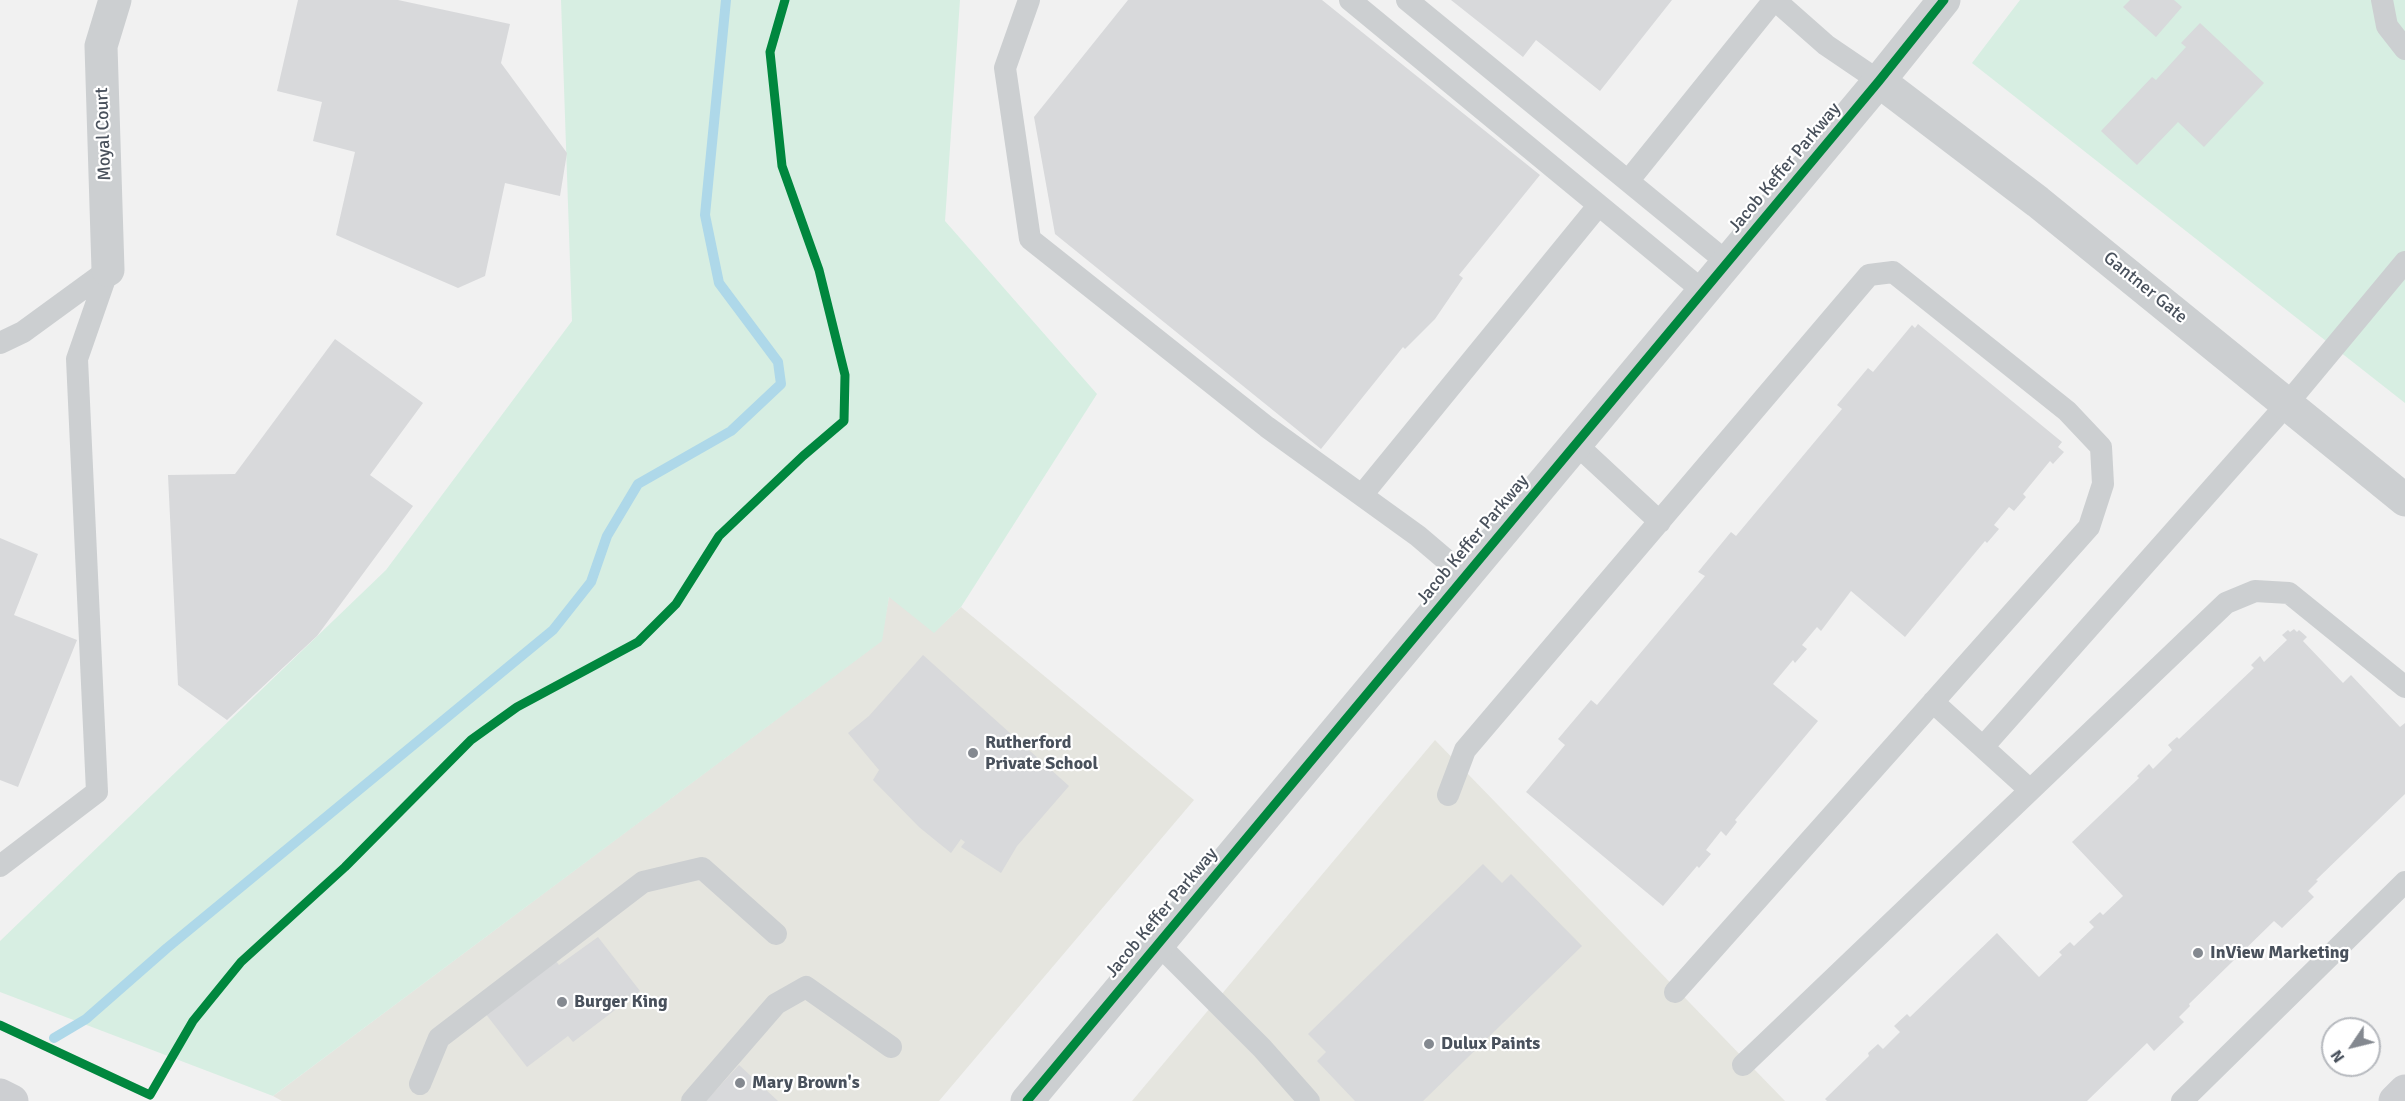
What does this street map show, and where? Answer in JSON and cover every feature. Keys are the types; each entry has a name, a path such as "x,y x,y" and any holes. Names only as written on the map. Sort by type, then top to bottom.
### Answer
{"main road":[{"path":"2395,1101 2405,1091"},
{"path":"0,1095 12,1101"}],"street":[{"name":"Moyal Court","path":"108,270 101,46 115,0"},
{"name":"Jacob Keffer Parkway","path":"1027,1101 1879,81 1944,0"},
{"name":"Gantner Gate","path":"1879,81 2038,202 2405,500"}],"lane":[{"path":"1029,0 1005,68 1030,239 1267,427 1418,536 1465,576"},
{"path":"1350,0 1703,291"},
{"path":"1407,0 1728,262"},
{"path":"1629,180 1774,0 1826,45 1879,81"},
{"path":"2382,0 2387,26 2405,49"},
{"path":"1362,495 1598,206"},
{"path":"1983,747 2287,404 2405,262"},
{"path":"0,343 23,332 108,270"},
{"path":"0,866 97,792 77,359 108,270"},
{"path":"1448,795 1465,750 1869,275 1893,272 2067,411 2101,447 2103,484 2089,527 1675,992"},
{"path":"1576,444 1660,522"},
{"path":"1743,1065 2226,603 2255,591 2289,593 2405,687"},
{"path":"1934,702 2030,790"},
{"path":"420,1084 439,1038 643,882 702,868 776,934"},
{"path":"2182,1101 2405,882"},
{"path":"1158,944 1262,1048 1309,1101"},
{"path":"692,1101 776,1004 806,987 891,1047"}],"shaded area":[{"path":"889,596 934,632 961,607 1194,800 939,1101 282,1101 273,1096 881,641"},
{"path":"1435,740 1785,1101 1132,1101"}],"green space":[{"path":"561,0 960,0 945,221 1097,394 961,607 934,633 889,597 882,641 273,1096 0,992 0,941 386,570 572,321"},
{"path":"2020,0 2405,0 2405,403 1972,63"}],"building":[{"path":"298,0 398,0 510,24 501,63 567,153 560,196 505,183 485,276 458,288 336,235 355,152 313,141 322,102 277,91"},
{"path":"1128,0 1322,0 1540,175 1459,275 1463,278 1435,319 1405,349 1403,347 1321,449 1055,234 1034,117"},
{"path":"1451,0 1672,0 1600,91 1536,40 1523,57"},
{"path":"2130,0 2174,0 2182,7 2156,37 2123,7"},
{"path":"2200,23 2264,83 2204,147 2178,122 2137,165 2101,131 2152,77 2156,80 2186,47 2181,43"},
{"path":"1918,324 2062,442 2058,447 2064,452 2053,464 2050,461 2023,494 2026,497 2014,511 2009,507 1994,525 1999,529 1987,543 1985,541 1905,637 1851,591 1821,631 1817,627 1802,645 1807,649 1795,663 1793,660 1773,684 1818,721 1735,820 1737,822 1726,836 1721,831 1706,850 1711,854 1699,868 1697,866 1663,906 1526,792 1565,745 1558,739 1591,700 1597,705 1705,576 1698,572 1731,532 1736,536 1842,409 1837,405 1868,368 1873,372 1912,325 1915,328"},
{"path":"335,339 423,403 370,475 413,506 317,636 227,720 178,685 168,475 235,474"},
{"path":"0,538 38,554 14,615 77,640 18,787 0,780"},
{"path":"2294,629 2307,637 2303,641 2343,683 2351,675 2400,727 2405,723 2405,794 2316,880 2318,881 2308,891 2314,897 2282,928 2274,921 2189,1004 2190,1006 2179,1017 2184,1022 2154,1051 2147,1043 2087,1101 1827,1101 1825,1099 1869,1056 1868,1053 1878,1044 1883,1049 1900,1032 1894,1026 1907,1014 1910,1017 1997,933 2039,977 2062,955 2059,952 2070,942 2074,946 2094,927 2089,922 2100,912 2103,915 2123,896 2072,842 2139,778 2137,776 2149,764 2153,769 2172,750 2168,745 2177,737 2179,739 2254,668 2251,665 2260,656 2264,662 2287,640 2282,635"},
{"path":"923,655 1069,786 1017,846 1001,873 961,847 965,842 961,839 951,853 919,827 873,780 879,770 848,733 869,716"},
{"path":"1483,864 1502,883 1511,874 1582,946 1423,1101 1355,1101 1317,1061 1326,1052 1308,1034"},
{"name":"Burger King","path":"598,937 640,991 573,1042 568,1036 527,1067 485,1013 555,960 559,965"},
{"name":"Mary Brown's","path":"739,1065 778,1101 706,1101"}],"waterway":[{"path":"54,1038 86,1019 167,948 553,630 591,582 607,536 638,484 731,431 781,384 778,362 719,283 705,215 726,0"}],"cycle path":[{"path":"0,1025 150,1095 193,1021 241,962 345,867 471,740 517,707 638,642 676,604 719,536 803,456 844,421 845,375 819,270 782,166 770,52 785,0"},
{"path":"1027,1101 1879,81 1944,0"}],"place":[{"name":"Rutherford Private School","path":"973,753"},
{"name":"InView Marketing","path":"2198,953"},
{"name":"Burger King","path":"562,1002"},
{"name":"Dulux Paints","path":"1429,1044"},
{"name":"Mary Brown's","path":"740,1083"}]}
